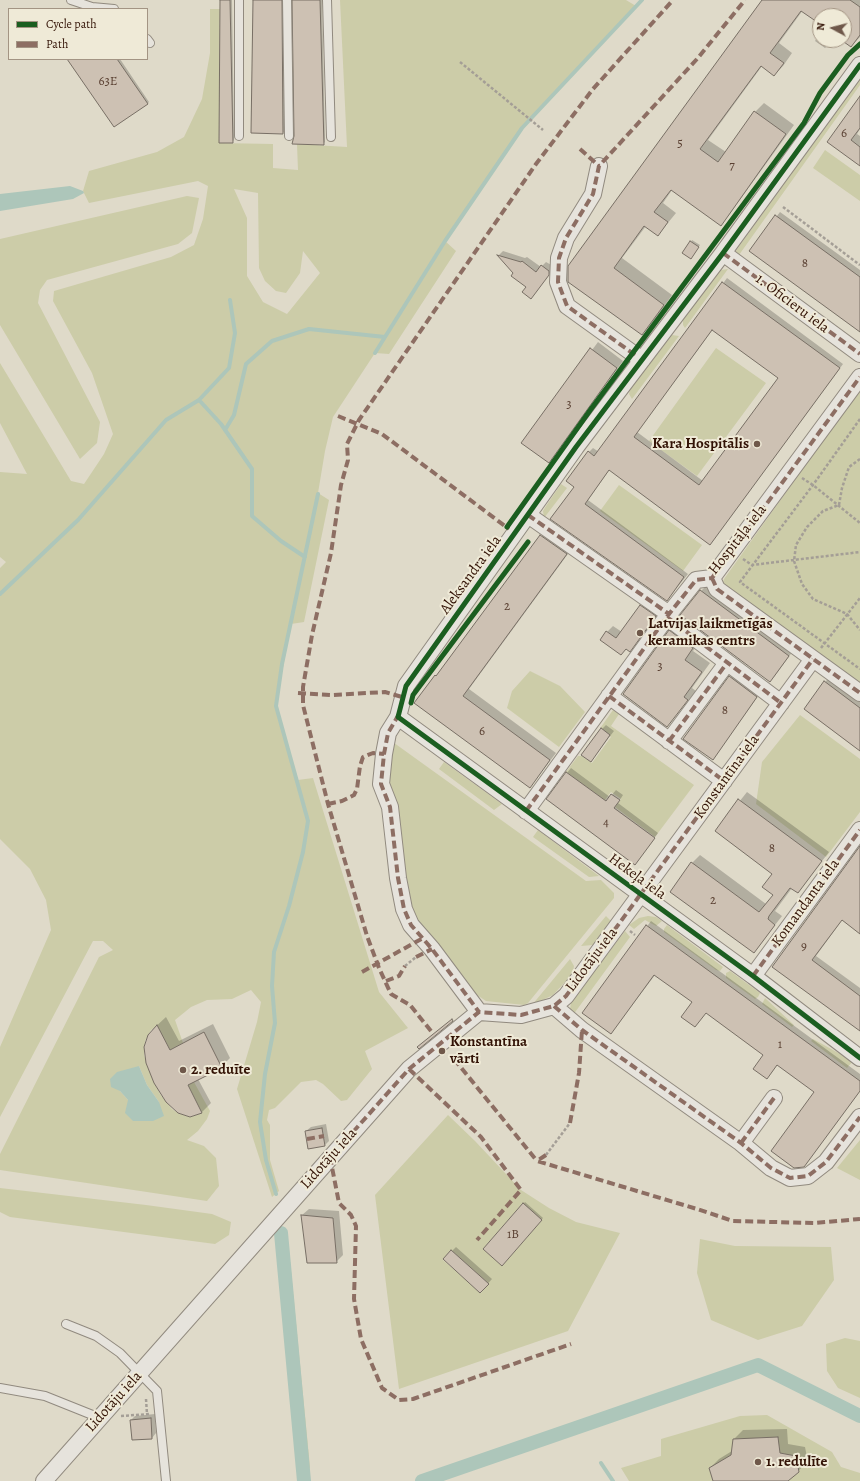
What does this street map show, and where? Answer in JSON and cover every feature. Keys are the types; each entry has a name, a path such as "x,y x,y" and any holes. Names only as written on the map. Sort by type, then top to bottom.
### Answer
{"street":[{"name":"Aleksandra iela","path":"479,1012 432,949 410,925 404,909 398,878 390,807 381,784 388,733 398,717 406,686 576,447 723,253 860,65"},
{"path":"599,166 593,194 566,238 558,258 558,282 567,306 642,360"},
{"name":"1. Oficieru iela","path":"723,253 860,354"},
{"name":"Hospitāļa iela","path":"526,811 668,615 696,580 712,578 860,377"},
{"path":"528,515 668,615 782,703"},
{"path":"712,578 717,589 860,693"},
{"name":"Konstantīna iela","path":"641,894 813,659"},
{"path":"669,741 727,662"},
{"path":"609,696 724,781"},
{"name":"Hekeļa iela","path":"398,717 753,976 860,1058"},
{"name":"Komandanta iela","path":"753,976 860,830"},
{"name":"Lidotāju iela","path":"44,1481 409,1069 479,1012 521,1015 554,1006 566,996 641,894"},
{"path":"554,1006 582,1030 741,1143 771,1168 790,1178 808,1176 826,1162 860,1117"},
{"path":"741,1143 774,1098"}],"lane":[{"path":"71,0 92,7 103,8"},
{"path":"239,0 239,136"},
{"path":"287,0 289,136"},
{"path":"328,0 331,137"},
{"path":"66,1324 96,1336 120,1353 141,1372 156,1391 160,1413 166,1481"},
{"path":"0,1388 45,1396 100,1418"}],"path":[{"path":"460,62 543,130"},
{"path":"783,207 860,265"},
{"path":"860,419 740,582 860,669"},
{"path":"839,505 842,488 849,467 860,459"},
{"path":"790,472 813,484 860,523"},
{"path":"839,505 823,511 807,527 796,545 794,561 802,584 813,599 848,614 860,630"},
{"path":"732,552 752,565 860,552"},
{"path":"813,659 860,598"},
{"path":"405,966 416,957"},
{"path":"546,1155 570,1123"},
{"path":"100,1418 160,1413"}],"green space":[{"path":"340,0 626,0 636,6 522,128 445,241 456,251 389,354 375,353 333,417 325,451 318,493 329,500 304,622 291,624 276,706 298,780 313,778 379,992 408,1028 365,1051 372,1069 347,1100 341,1101 323,1084 316,1080 301,1082 275,1108 269,1110 267,1120 270,1125 270,1160 279,1191 272,1197 237,1089 257,1022 261,1002 251,990 232,999 207,1000 191,1007 175,1020 183,1043 170,1050 157,1026 151,1030 145,1041 144,1055 150,1073 160,1094 172,1109 178,1113 190,1117 202,1113 188,1085 194,1082 210,1111 207,1119 198,1131 187,1140 204,1146 216,1158 219,1186 207,1201 0,1170 0,1154 99,957 113,950 103,941 93,941 0,1117 0,1047 51,930 46,900 30,869 0,839 0,568 6,562 0,557 0,472 27,474 0,423 0,363 71,481 84,484 104,454 113,434 92,373 53,301 54,291 171,257 194,245 203,219 208,186 198,181 89,203 83,191 89,171 157,152 184,137 202,99 210,53 210,9 220,9 219,143 273,144 273,168 298,170 297,144 347,147","holes":["234,189 258,193 259,268 265,281 276,291 286,293 300,273 303,251 320,273 287,314 263,302 247,276 247,218","139,1066 147,1085 159,1102 128,1100 120,1091"]},
{"path":"860,79 860,85 739,255 735,252"},
{"path":"825,150 860,175 860,201 813,168"},
{"path":"187,196 199,198 192,233 178,244 47,280 40,290 38,303 100,422 97,443 80,459 0,325 0,239"},
{"path":"728,269 685,328 683,325 683,319 721,270"},
{"path":"672,335 679,336 632,399 629,394 630,389"},
{"path":"716,348 766,383 697,476 649,441"},
{"path":"860,389 860,686 722,585 724,579"},
{"path":"561,484 567,488 544,518 543,511"},
{"path":"619,485 702,545 683,571 600,511"},
{"path":"530,671 560,686 585,712 559,747 507,708 512,691"},
{"path":"613,710 619,714 611,726 694,785 655,837 615,807 621,799 611,792 605,800 566,772 578,756 582,756 592,763 611,737 602,730 601,727"},
{"path":"800,715 860,759 860,812 826,857 756,804 762,762"},
{"path":"390,740 586,881 601,880 614,893 614,898 528,1003 524,1005 486,1001 477,995 436,947 412,911 401,876 397,803 386,785"},
{"path":"444,762 502,804 494,810 439,769"},
{"path":"538,830 599,876 589,877 533,837"},
{"path":"606,916 611,921 593,945 581,946"},
{"path":"648,916 656,917 662,921 656,926 645,920 634,929 629,925 639,918"},
{"path":"667,925 723,967 720,971 716,970 664,932"},
{"path":"625,931 630,937 573,1015 570,1010 571,1001"},
{"path":"570,959 574,966 573,972 566,981 553,995 532,1005"},
{"path":"730,971 760,993 758,997 755,999 726,978 726,973"},
{"path":"765,998 794,1025 792,1027 762,1004"},
{"path":"813,1039 853,1061 847,1068 811,1041"},
{"path":"448,1115 475,1141 521,1190 549,1208 576,1222 620,1233 568,1331 399,1389 375,1195","holes":["522,1204 542,1220 502,1266 483,1249","451,1250 488,1283 481,1293 443,1260"]},
{"path":"860,1140 860,1180 837,1168"},
{"path":"0,1188 212,1214 231,1222 229,1235 215,1244 10,1217 0,1212"},
{"path":"700,1239 735,1246 831,1247 834,1280 802,1326 758,1340 711,1320 697,1273"},
{"path":"282,1242 289,1250 310,1467 307,1481 302,1481 298,1469 278,1246"},
{"path":"845,1338 860,1341 860,1398 838,1388 827,1371 826,1344"},
{"path":"767,1415 832,1452 841,1467 860,1473 860,1481 629,1481 621,1468 661,1456 661,1439 740,1416"}],"shaded area":[{"path":"70,186 83,191 84,193 73,199 0,211 0,194"},
{"path":"139,1066 147,1085 159,1102 164,1116 153,1121 133,1121 125,1113 128,1100 120,1091 111,1087 110,1079 117,1072"}],"building":[{"path":"220,0 230,0 233,143 219,143"},
{"path":"253,0 282,0 283,134 251,133"},
{"path":"292,0 320,0 324,145 292,144 294,136"},
{"path":"762,0 850,0 860,7 860,35 852,46 852,8 812,8 812,19 801,11 770,53 784,63 774,76 761,66 700,149 718,162 754,111 786,134 721,226 671,190 654,212 668,222 658,236 644,226 614,268 664,305 642,335 568,282 568,266"},
{"path":"68,60 118,60 148,104 114,127"},
{"path":"860,96 860,128 851,140 860,147 860,166 827,142"},
{"path":"775,215 860,277 860,332 749,251"},
{"path":"690,241 699,247 691,259 682,253"},
{"path":"497,255 521,262 522,261 536,272 541,265 549,271 549,275 531,299 522,292 526,287 511,276 513,273"},
{"name":"Kara Hospitālis","path":"722,282 840,368 710,545 609,470 585,504 684,577 667,601 550,519 574,487 566,481 588,451 594,456","holes":["712,330 778,378 699,485 634,437"]},
{"path":"590,348 617,368 549,463 521,443"},
{"path":"540,535 567,554 463,696 550,760 530,788 414,703 435,675 436,676"},
{"path":"700,590 789,656 770,682 680,615"},
{"path":"640,605 656,616 630,652 626,649 621,655 600,640 606,631 616,638"},
{"path":"669,630 693,648 685,660 702,672 684,697 688,700 667,727 623,694"},
{"path":"729,676 757,697 713,760 683,739"},
{"path":"824,681 860,708 860,751 804,709"},
{"path":"601,728 610,735 591,762 581,755"},
{"path":"566,772 606,801 611,794 620,800 614,808 655,838 635,865 546,799"},
{"path":"738,799 822,861 798,893 790,888 769,916 768,919 775,925 754,953 670,892 691,862 759,912 773,895 762,887 772,874 715,831"},
{"path":"860,846 860,934 842,920 812,960 860,996 860,1031 772,967"},
{"path":"646,925 860,1081 860,1091 804,1167 794,1168 771,1151 814,1092 777,1065 767,1079 753,1069 763,1055 706,1013 695,1027 681,1017 692,1002 654,975 611,1034 582,1013"},
{"path":"452,1019 453,1021 419,1049 417,1047"},
{"name":"2. reduīte","path":"157,1025 170,1050 204,1032 222,1068 188,1085 202,1113 190,1117 178,1113 166,1102 154,1083 146,1063 144,1047 148,1035"},
{"path":"322,1128 325,1146 308,1149 305,1131"},
{"path":"523,1203 542,1220 502,1266 483,1249"},
{"path":"301,1215 333,1218 337,1263 307,1263"},
{"path":"451,1250 489,1284 480,1293 443,1259"},
{"path":"151,1418 152,1439 132,1440 130,1420"},
{"name":"1. redulīte","path":"778,1437 780,1453 796,1456 799,1472 788,1481 713,1481 709,1468 731,1455 733,1439"}],"waterway":[{"path":"375,353 445,241 522,128 642,0"},
{"path":"0,594 78,520 166,420 199,400 229,368 235,333 230,300"},
{"path":"225,430 234,415 246,364 272,341 309,329 385,337"},
{"path":"199,400 221,424 252,469 252,516 281,541 305,557"},
{"path":"276,1194 266,1160 260,1122 265,1074 275,1023 272,986 274,952 289,906 303,852 308,821 276,706 282,664 318,494"},
{"path":"281,1233 304,1481"},
{"path":"422,1481 758,1365 860,1416"},
{"path":"601,1463 613,1481"}],"marked path":[{"path":"431,1031 410,1005 391,994 379,968 367,936 328,804 303,705 303,687 312,635 331,553 341,485 348,460 347,444 359,420 536,164 593,89 673,0"},
{"path":"635,355 567,306 558,282 559,258 566,238 593,194 599,166 697,59 745,0"},
{"path":"580,149 599,166"},
{"path":"723,253 860,354"},
{"path":"526,811 669,614 696,580 712,578 860,377"},
{"path":"338,416 382,434 509,529"},
{"path":"528,515 669,614"},
{"path":"712,578 717,589 860,693"},
{"path":"667,617 781,703"},
{"path":"353,1132 409,1069 479,1012 521,1015 554,1006 566,996 813,659"},
{"path":"669,741 727,663"},
{"path":"298,693 332,695 385,692 402,697"},
{"path":"609,696 724,781"},
{"path":"399,714 388,733 381,784 390,807 398,878 404,909 411,925 432,949 479,1012"},
{"path":"328,804 342,801 354,795 357,789 360,766 363,757 373,753 384,754"},
{"path":"753,976 860,830"},
{"path":"362,972 423,938"},
{"path":"416,957 432,949"},
{"path":"386,981 399,976 405,966"},
{"path":"554,1006 582,1030 741,1143 771,1168 790,1178 808,1176 826,1162 860,1117"},
{"path":"570,1123 579,1073 582,1030"},
{"path":"454,1059 537,1161"},
{"path":"409,1069 481,1137 521,1190 477,1240"},
{"path":"741,1143 774,1098"},
{"path":"307,1139 324,1136"},
{"path":"546,1155 537,1161 733,1221 814,1223 860,1219"},
{"path":"330,1157 339,1203 351,1215 356,1226 354,1299 361,1339 382,1388 399,1400 413,1399 571,1344"}],"cycle path":[{"path":"507,527 591,409 804,123 820,93 848,55 860,44"},
{"path":"860,65 723,253 576,447 406,686 398,717 753,976 860,1058"},
{"path":"411,703 413,695 528,542"}],"place":[{"name":"Kara Hospitālis","path":"757,444"},
{"name":"Latvijas laikmetīgās keramikas centrs","path":"640,633"},
{"name":"Konstantīna vārti","path":"442,1051"},
{"name":"2. reduīte","path":"183,1070"},
{"name":"1. redulīte","path":"758,1462"}]}
